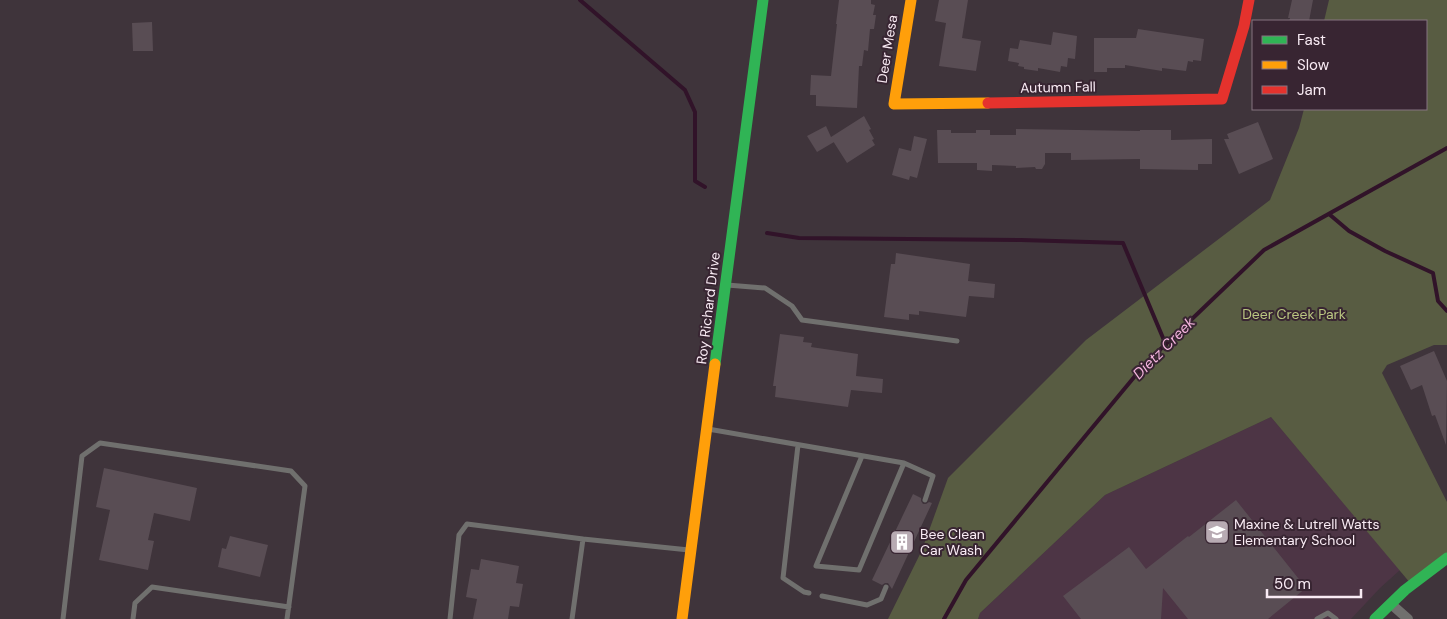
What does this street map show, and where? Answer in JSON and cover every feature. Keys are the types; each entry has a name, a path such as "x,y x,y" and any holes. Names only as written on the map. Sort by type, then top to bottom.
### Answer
{"street":[{"name":"Roy Richard Drive","path":"682,619 763,0"},
{"name":"Deer Mesa","path":"894,104 911,0"},
{"name":"Autumn Fall","path":"894,104 1222,99 1250,0"},
{"path":"1375,619 1421,576 1447,558"},
{"path":"1391,604 1408,619"}],"lane":[{"path":"727,285 765,288 792,306 802,320 956,341"},
{"path":"708,429 904,463 933,476 925,500"},
{"path":"62,619 82,456 100,444 291,471 305,486 287,619"},
{"path":"798,445 783,578 804,592 809,593"},
{"path":"862,456 816,566 860,570 904,463"},
{"path":"450,619 459,535 467,524 691,551"},
{"path":"572,619 583,539"},
{"path":"133,619 135,603 152,587 289,607"},
{"path":"822,596 867,605 881,599 886,587"},
{"path":"1318,619 1328,613 1336,619"}],"shaded area":[{"name":"Maxine & Lutrell Watts Elementary School","path":"1271,417 1400,570 1351,619 978,619 980,613 1105,495"}],"green space":[{"name":"Deer Creek Park","path":"1329,0 1447,0 1447,345 1434,345 1387,365 1382,373 1447,502 1447,558 1411,584 1271,417 1105,495 980,613 978,619 888,619 922,550 948,478 1086,340 1270,200 1299,128 1304,110 1427,110 1427,20 1324,20"}],"building":[{"path":"839,0 871,0 871,4 875,5 873,15 876,15 874,29 870,29 868,51 864,50 862,66 859,66 857,108 816,106 816,95 810,95 811,75 831,76"},
{"path":"939,0 968,0 962,38 981,41 976,71 939,66 946,23 935,21"},
{"path":"1292,0 1313,0 1309,20 1289,20 1290,18 1288,18"},
{"path":"152,22 153,51 133,51 132,23"},
{"path":"1138,29 1204,39 1201,61 1188,61 1186,71 1162,68 1162,71 1125,65 1125,68 1107,68 1107,72 1094,72 1094,38 1136,38"},
{"path":"1053,32 1077,36 1075,59 1068,58 1067,67 1061,66 1060,72 1038,68 1038,71 1024,69 1024,67 1018,66 1019,63 1008,61 1010,48 1018,49 1020,40 1051,45"},
{"path":"864,116 871,129 869,130 875,145 847,163 834,142 817,152 807,136 826,126 831,137"},
{"path":"1258,122 1273,159 1239,174 1224,139 1229,139 1227,134"},
{"path":"1016,129 1171,130 1171,140 1212,139 1212,164 1198,164 1198,170 1140,169 1140,159 1071,160 1071,153 1045,153 1045,164 1042,169 992,165 992,171 977,170 977,163 938,163 937,130 951,130 951,133 976,133 976,130 990,130 990,135 1016,135"},
{"path":"914,136 927,139 917,178 910,176 909,180 892,175 899,148 911,151"},
{"path":"896,253 970,264 968,281 995,284 994,298 969,296 966,317 919,311 919,315 909,314 909,320 884,317 891,264 895,264"},
{"path":"780,334 804,337 803,342 812,343 811,347 858,354 856,376 883,379 882,393 851,390 848,407 775,397 776,386 773,386"},
{"path":"1434,351 1447,381 1446,445 1435,415 1432,416 1422,385 1411,390 1400,366"},
{"path":"104,468 197,488 190,521 154,513 148,540 154,541 148,570 99,560 110,510 96,507"},
{"name":"Bee Clean Car Wash","path":"913,494 921,498 923,504 932,503 892,589 888,583 882,585 872,580"},
{"path":"1236,500 1306,588 1268,619 1188,619 1163,588 1161,619 1081,619 1063,596 1129,547 1146,569"},
{"path":"230,536 268,545 260,577 218,567 222,548 226,549"},
{"path":"481,559 519,566 516,583 523,584 519,607 510,606 508,619 473,619 477,599 466,597 471,569 479,570"}],"waterway":[{"path":"580,0 685,90 695,112 695,181 705,187"},
{"name":"Dietz Creek","path":"944,619 966,580 1145,364 1264,250 1447,148"},
{"path":"1329,214 1349,231 1385,251 1433,273 1438,301 1447,311"},
{"path":"767,233 799,238 1123,243 1166,345"}],"traffic: fast":[{"path":"715,364 763,0"},
{"path":"1375,619 1405,590 1447,558"}],"traffic: slow":[{"path":"911,0 894,104 988,103"},
{"path":"682,619 715,364"}],"traffic: jam":[{"path":"988,103 1222,99 1244,26 1249,0"}],"place":[{"name":"Maxine & Lutrell Watts Elementary School","path":"1217,532"},
{"name":"Bee Clean Car Wash","path":"902,542"}]}
